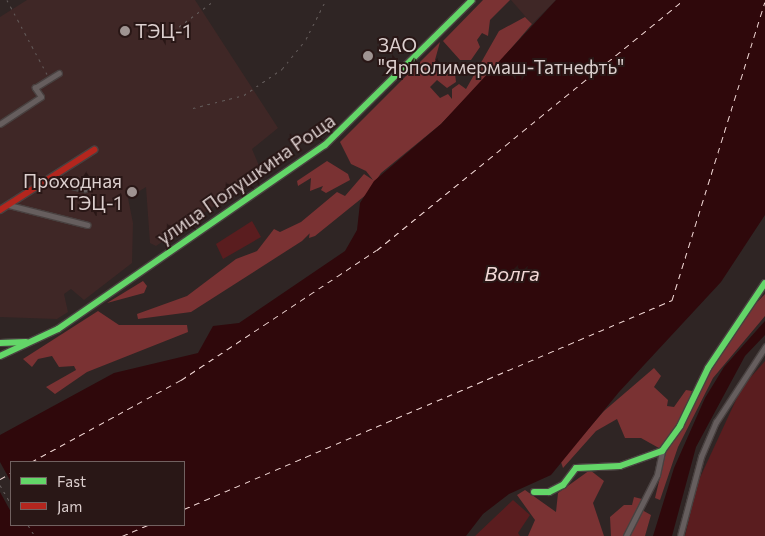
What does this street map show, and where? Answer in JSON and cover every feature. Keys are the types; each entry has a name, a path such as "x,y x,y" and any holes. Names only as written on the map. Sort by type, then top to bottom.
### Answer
{"main road":[{"name":"улица Полушкина Роща","path":"0,356 39,340 325,146 472,0"},
{"path":"0,210 94,150"},
{"path":"534,492 549,492 563,485 576,468 620,466 662,451 680,426 708,368 765,283"},
{"name":"улица Полушкина Роща","path":"0,343 39,340"}],"street":[{"path":"0,124 41,97 35,88 59,73"},
{"path":"48,180 85,190"},
{"path":"9,205 88,225"},
{"path":"680,536 702,457 716,422 765,347"},
{"path":"626,536 657,474 662,451"}],"shaded area":[{"path":"27,0 195,0 278,128 252,149 262,173 156,246 150,243 146,187 128,198 133,223 132,263 84,300 71,289 64,294 68,312 57,319 0,317 0,17"},
{"path":"483,0 510,0 490,20 488,36 482,33 477,40 480,47 471,60 460,60 443,41"},
{"path":"511,0 556,0 532,24"},
{"path":"525,17 532,24 491,72 441,124 381,173 367,194 315,236 309,238 310,233 302,241 191,312 138,319 137,314 187,296 236,259 257,251 274,229 280,232 301,222 337,192 345,196 364,174 373,180 366,171 351,164 340,142 440,42 435,60 455,74 456,82 447,88 437,80 430,87 440,98 448,94 452,99 452,89 459,84 466,89 499,31"},
{"path":"327,161 348,174 350,180 326,193 321,190 323,186 310,191 311,178 298,186 297,181"},
{"path":"252,221 261,237 223,259 216,244"},
{"path":"143,281 147,286 144,293 107,303"},
{"path":"765,294 765,316 713,378 678,447 660,500 655,498 666,452 641,438 625,438 617,419 596,431 563,468 561,462 567,453 604,411 654,368 661,376 654,387 668,400 667,406 674,407 686,390 692,391 689,400 743,317"},
{"path":"98,311 119,325 187,325 188,332 87,372 55,394 46,387 76,370 74,366 59,367 52,356 38,359 32,367 23,359"},
{"path":"765,361 765,536 685,536 697,484 742,387"},
{"path":"590,470 604,481 593,503 604,536 528,536 535,520 517,495 525,490 556,512 558,493"},
{"path":"634,497 642,499 642,510 651,515 645,536 611,536 610,517 624,505 632,505"},
{"path":"513,500 530,515 518,533 520,536 475,536"}],"water":[{"name":"Волга","path":"556,0 765,0 765,215 721,282 619,392 551,475 509,494 483,514 466,536 0,536 0,435 114,373 198,353 213,326 239,323 345,251 357,230 360,203 374,181 441,124"},
{"path":"765,321 765,335 745,356 696,447 672,536 653,536 674,468 705,398 724,367"}],"pier":[{"path":"0,462 10,480 10,510 0,492"}],"ferry route":[{"path":"33,461 181,380 377,250 683,0"},
{"path":"185,509 672,300 765,2"},
{"path":"0,479 10,474"},
{"path":"122,536 146,526"}],"railway":[{"path":"7,0 47,74"},
{"path":"173,31 215,0"},
{"path":"193,108 244,95 282,69 306,39 326,0"},
{"path":"0,485 10,502"},
{"path":"29,526 35,536"}],"traffic: fast":[{"path":"0,356 58,329 325,145 472,0"},
{"path":"534,492 549,492 563,485 576,468 620,466 662,451 680,426 708,368 765,283"},
{"path":"0,343 26,342"}],"traffic: jam":[{"path":"0,210 94,150"}],"place":[{"name":"ТЭЦ-1","path":"125,31"},
{"name":"ЗАО \"Ярполимермаш-Татнефть\"","path":"368,56"},
{"name":"Проходная ТЭЦ-1","path":"132,192"}]}
